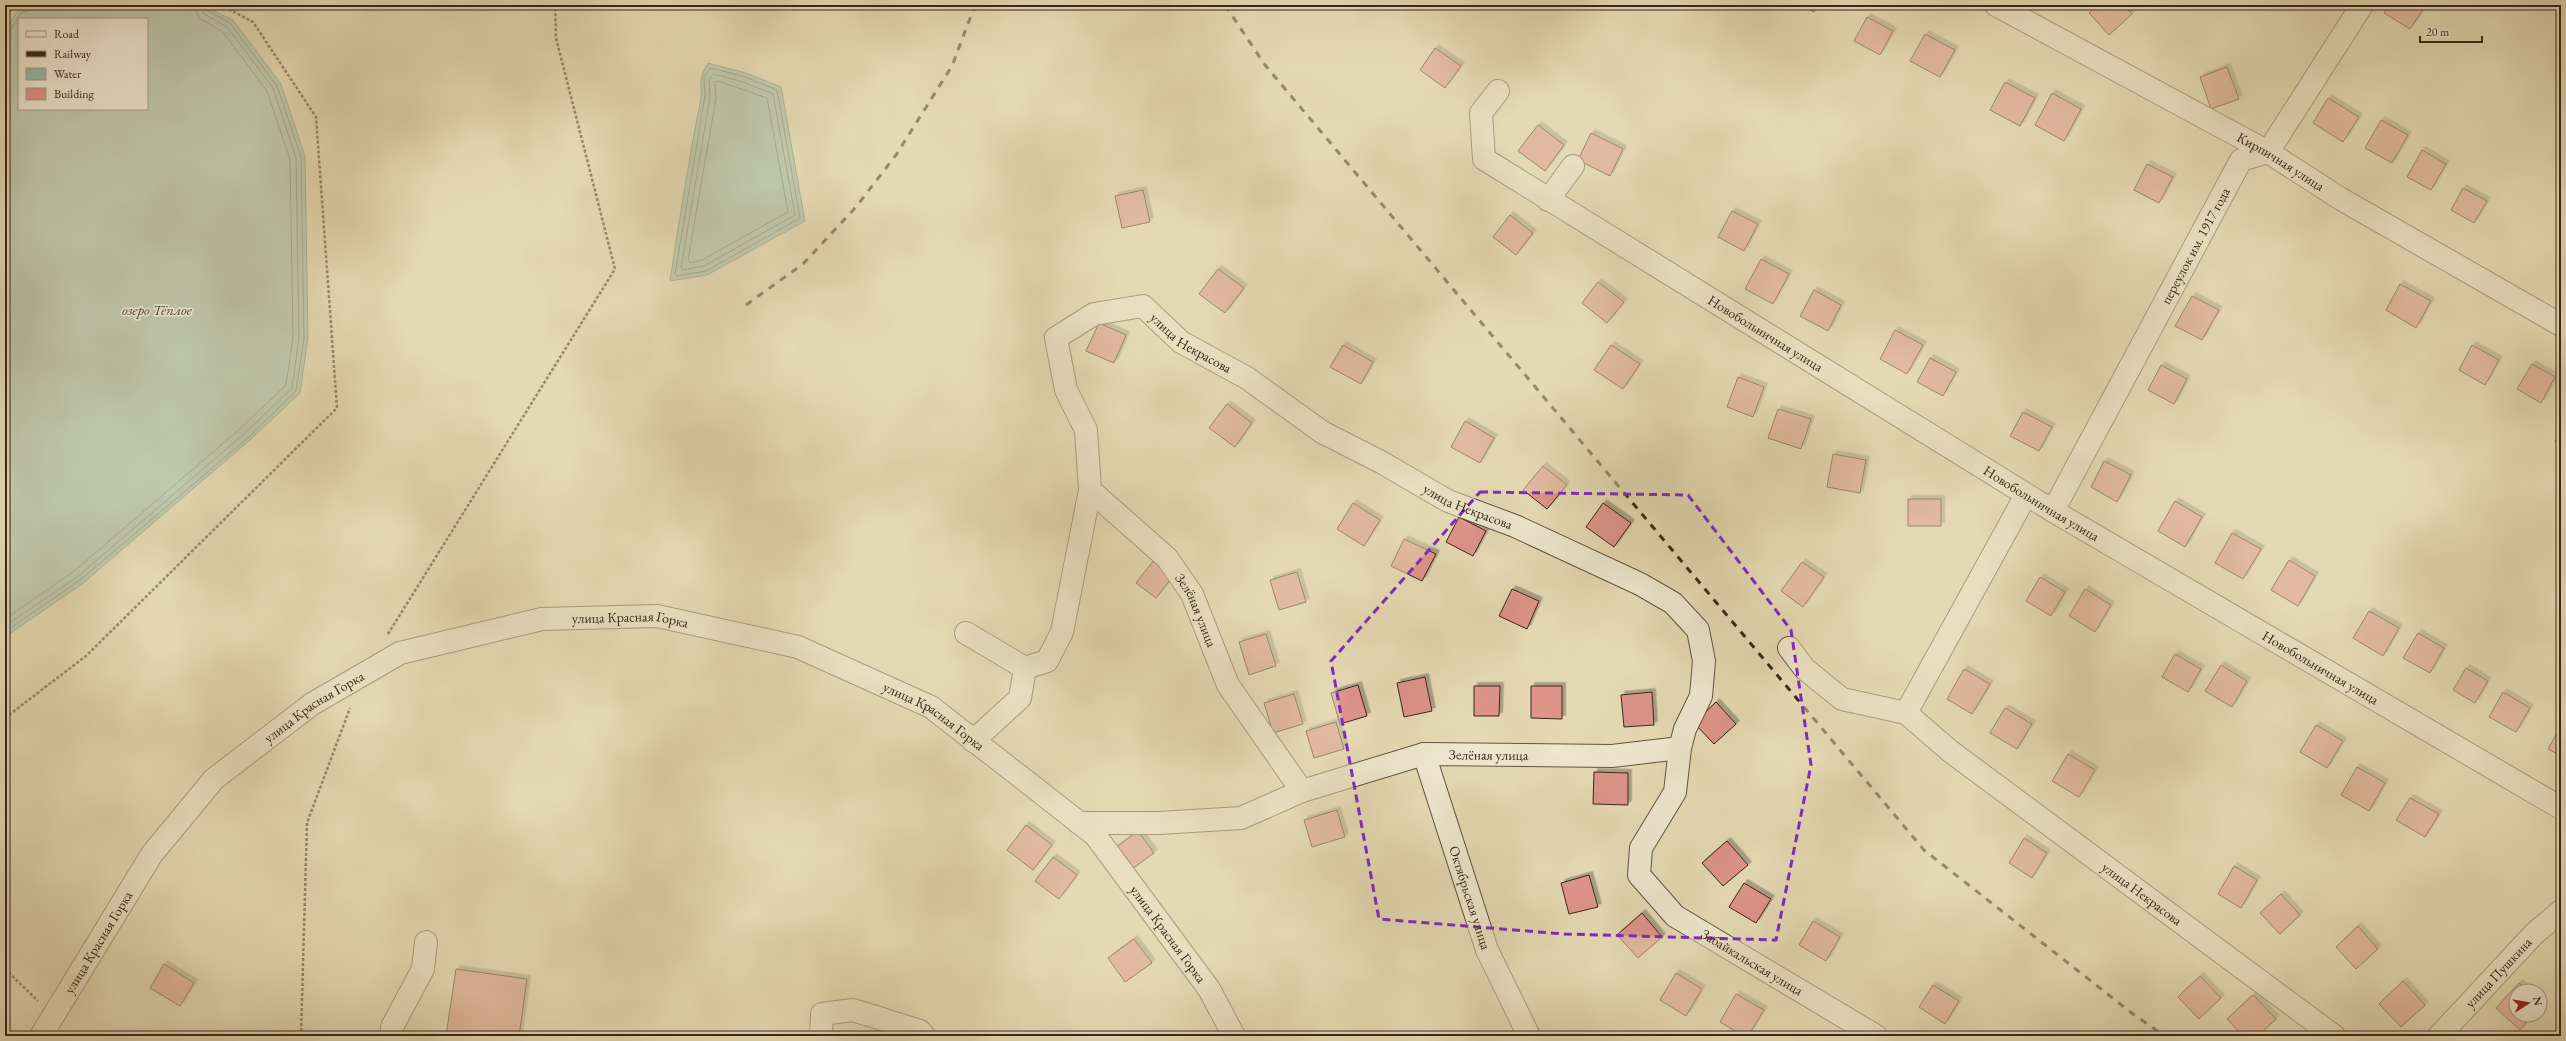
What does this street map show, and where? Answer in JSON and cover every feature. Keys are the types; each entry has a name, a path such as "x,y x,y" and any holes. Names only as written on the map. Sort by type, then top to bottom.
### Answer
{"street":[{"name":"Кирпичная улица","path":"1996,5 2268,152 2342,199 2561,325"},
{"path":"2268,152 2362,5"},
{"name":"Новобольничная улица","path":"1498,91 1481,113 1484,159 2026,495 2561,808"},
{"name":"переулок им. 1917 года","path":"2053,511 2241,160 2268,152"},
{"path":"1548,200 1573,166"},
{"name":"улица Некрасова","path":"1026,668 1046,661 1062,632 1090,490 1086,430 1066,390 1056,338 1094,314 1143,306 1181,342 1247,378 1322,432 1381,462 1448,501 1514,526 1640,584 1673,603 1698,630 1704,661 1701,696 1685,729 1680,748"},
{"name":"Зелёная улица","path":"1090,490 1167,558 1192,594 1228,685 1302,791"},
{"path":"1789,648 1805,669 1842,699 1906,713 2026,495"},
{"name":"улица Красная Горка","path":"41,1036 152,854 214,779 312,704 400,654 542,619 657,616 798,647 931,707 1095,835 1209,989 1234,1036"},
{"path":"966,633 1026,668 1020,698 974,741"},
{"name":"улица Некрасова","path":"1906,713 1950,751 2334,1036"},
{"name":"Зелёная улица","path":"1079,823 1159,823 1240,818 1302,791 1424,754 1612,756 1680,748"},
{"name":"Забайкальская улица","path":"1680,748 1675,792 1641,848 1639,875 1675,916 1876,1036"},
{"name":"Октябрьская улица","path":"1424,754 1487,950 1529,1036"},
{"name":"улица Пушкина","path":"2439,1036 2535,933 2561,911"},
{"path":"391,1036 392,1027 423,969 426,942"},
{"path":"820,1036 822,1014 852,1010 920,1031 924,1036"}],"path":[{"path":"5,718 86,656 337,408 316,117 253,22 221,5"},
{"path":"383,641 615,269 556,38 555,5"},
{"path":"301,1036 307,823 351,705"},
{"path":"5,970 53,1017"}],"highlighted area":[{"path":"1480,492 1688,495 1791,630 1811,765 1776,940 1564,934 1379,919 1331,661"}],"water":[{"name":"озеро Тёплое","path":"45,5 202,5 233,20 281,84 305,156 308,338 300,393 251,439 82,584 5,637 5,29 20,8"},
{"path":"708,63 746,73 781,87 805,221 707,275 670,281 700,104 701,79"}],"building":[{"path":"1800,5 1818,5 1814,12"},
{"path":"2097,5 2123,5 2132,14 2109,35 2089,13"},
{"path":"2389,5 2426,5 2410,29 2384,13"},
{"path":"1867,17 1893,31 1880,55 1854,41"},
{"path":"1925,34 1955,50 1940,77 1910,61"},
{"path":"1435,48 1461,66 1445,88 1420,70"},
{"path":"2227,67 2239,99 2211,109 2200,77"},
{"path":"2005,82 2035,98 2020,126 1990,110"},
{"path":"2052,93 2081,109 2064,141 2035,125"},
{"path":"2328,98 2359,117 2343,142 2313,123"},
{"path":"2381,120 2408,135 2392,163 2365,148"},
{"path":"1538,125 1564,145 1545,171 1518,151"},
{"path":"1591,133 1623,149 1610,176 1578,160"},
{"path":"2422,150 2446,164 2431,190 2407,177"},
{"path":"2147,164 2173,177 2159,203 2134,190"},
{"path":"2463,188 2487,201 2474,223 2451,210"},
{"path":"1143,190 1150,222 1122,228 1115,196"},
{"path":"1732,211 1758,224 1744,251 1718,237"},
{"path":"1510,215 1533,233 1516,255 1493,237"},
{"path":"1761,259 1789,274 1773,304 1745,289"},
{"path":"1218,269 1244,288 1225,313 1199,294"},
{"path":"1598,282 1624,302 1607,323 1582,303"},
{"path":"2400,284 2431,301 2416,328 2386,310"},
{"path":"1814,290 1841,305 1828,331 1800,316"},
{"path":"2192,296 2219,310 2202,340 2175,326"},
{"path":"1099,323 1126,335 1114,363 1086,351"},
{"path":"1895,330 1923,345 1907,374 1880,359"},
{"path":"1343,345 1373,362 1361,384 1330,367"},
{"path":"1611,345 1640,364 1623,389 1594,370"},
{"path":"2472,345 2499,360 2485,385 2459,370"},
{"path":"1930,358 1956,372 1943,396 1917,382"},
{"path":"2532,364 2555,377 2541,403 2517,389"},
{"path":"2161,365 2187,379 2174,404 2148,390"},
{"path":"1738,377 1764,387 1753,417 1727,407"},
{"path":"1227,404 1252,423 1235,447 1209,428"},
{"path":"1778,409 1811,419 1801,449 1768,438"},
{"path":"2023,412 2052,427 2039,451 2010,436"},
{"path":"1465,421 1494,438 1480,463 1451,447"},
{"path":"2561,431 2561,445 2555,441"},
{"path":"1833,454 1866,460 1860,493 1827,487"},
{"path":"2104,461 2131,475 2117,502 2091,487"},
{"path":"1543,466 1567,485 1547,509 1523,490"},
{"path":"1908,499 1941,499 1941,526 1908,526"},
{"path":"2175,501 2202,517 2185,547 2158,531"},
{"path":"1353,503 1380,520 1364,546 1337,529"},
{"path":"1603,503 1631,523 1614,547 1586,527"},
{"path":"1459,517 1486,531 1473,556 1446,542"},
{"path":"2232,533 2261,549 2243,579 2215,563"},
{"path":"1404,539 1436,554 1422,581 1391,566"},
{"path":"1154,560 1174,575 1156,598 1136,583"},
{"path":"2289,560 2315,576 2298,606 2271,590"},
{"path":"1802,562 1824,577 1803,607 1781,591"},
{"path":"1297,572 1306,602 1279,610 1270,580"},
{"path":"2040,577 2065,592 2051,616 2026,601"},
{"path":"1512,589 1539,601 1527,629 1499,616"},
{"path":"2085,589 2111,605 2095,632 2069,616"},
{"path":"2369,611 2399,628 2383,656 2353,638"},
{"path":"2418,633 2444,648 2430,673 2403,658"},
{"path":"1266,634 1276,666 1249,675 1239,642"},
{"path":"2175,654 2201,669 2188,692 2162,677"},
{"path":"2221,665 2247,681 2232,707 2205,691"},
{"path":"2466,668 2488,681 2475,703 2453,690"},
{"path":"1964,669 1990,684 1972,714 1947,699"},
{"path":"1425,677 1432,711 1404,717 1397,683"},
{"path":"1358,685 1367,716 1340,724 1331,693"},
{"path":"1474,686 1500,686 1499,716 1474,716"},
{"path":"1531,686 1562,686 1562,719 1531,718"},
{"path":"1652,692 1654,725 1624,727 1621,695"},
{"path":"2503,692 2530,708 2516,732 2489,717"},
{"path":"1294,694 1303,724 1273,733 1264,703"},
{"path":"1716,702 1736,724 1714,744 1694,723"},
{"path":"2005,708 2032,724 2017,749 1990,733"},
{"path":"1336,722 1344,749 1314,758 1306,731"},
{"path":"2316,725 2343,741 2327,768 2300,752"},
{"path":"2561,726 2561,756 2548,749"},
{"path":"2068,754 2095,770 2079,797 2052,781"},
{"path":"2357,767 2385,783 2369,811 2341,795"},
{"path":"1594,772 1628,773 1628,805 1593,804"},
{"path":"2410,798 2439,814 2425,837 2396,820"},
{"path":"1337,810 1345,837 1312,847 1304,820"},
{"path":"1026,825 1052,845 1033,870 1007,850"},
{"path":"1138,831 1154,853 1128,872 1111,851"},
{"path":"2024,838 2047,853 2032,878 2009,863"},
{"path":"1727,841 1748,865 1723,886 1702,863"},
{"path":"1053,857 1077,875 1059,899 1035,881"},
{"path":"2234,866 2257,880 2241,908 2218,894"},
{"path":"1589,875 1598,907 1569,914 1561,883"},
{"path":"1744,883 1771,899 1756,923 1729,907"},
{"path":"2281,894 2300,915 2280,934 2260,913"},
{"path":"1642,913 1662,937 1638,958 1617,935"},
{"path":"1813,921 1840,937 1826,961 1799,945"},
{"path":"2358,926 2378,949 2356,969 2336,947"},
{"path":"1134,939 1152,963 1125,982 1108,958"},
{"path":"164,964 194,983 180,1006 150,988"},
{"path":"456,969 527,979 519,1036 446,1036"},
{"path":"1676,973 1702,989 1686,1016 1660,1000"},
{"path":"2200,976 2221,998 2199,1019 2178,997"},
{"path":"2403,981 2425,1005 2401,1027 2379,1004"},
{"path":"1933,985 1959,1001 1945,1024 1919,1007"},
{"path":"1736,994 1764,1010 1748,1036 1743,1036 1720,1022"},
{"path":"2253,995 2276,1019 2258,1036 2243,1036 2227,1019"},
{"path":"2508,995 2508,1019 2496,1008"},
{"path":"2512,1023 2526,1023 2520,1030"}],"railway":[{"path":"746,305 803,264 856,207 896,155 952,66 975,5"},
{"path":"1225,5 1265,65 1924,850 2133,1014 2165,1036"}]}
